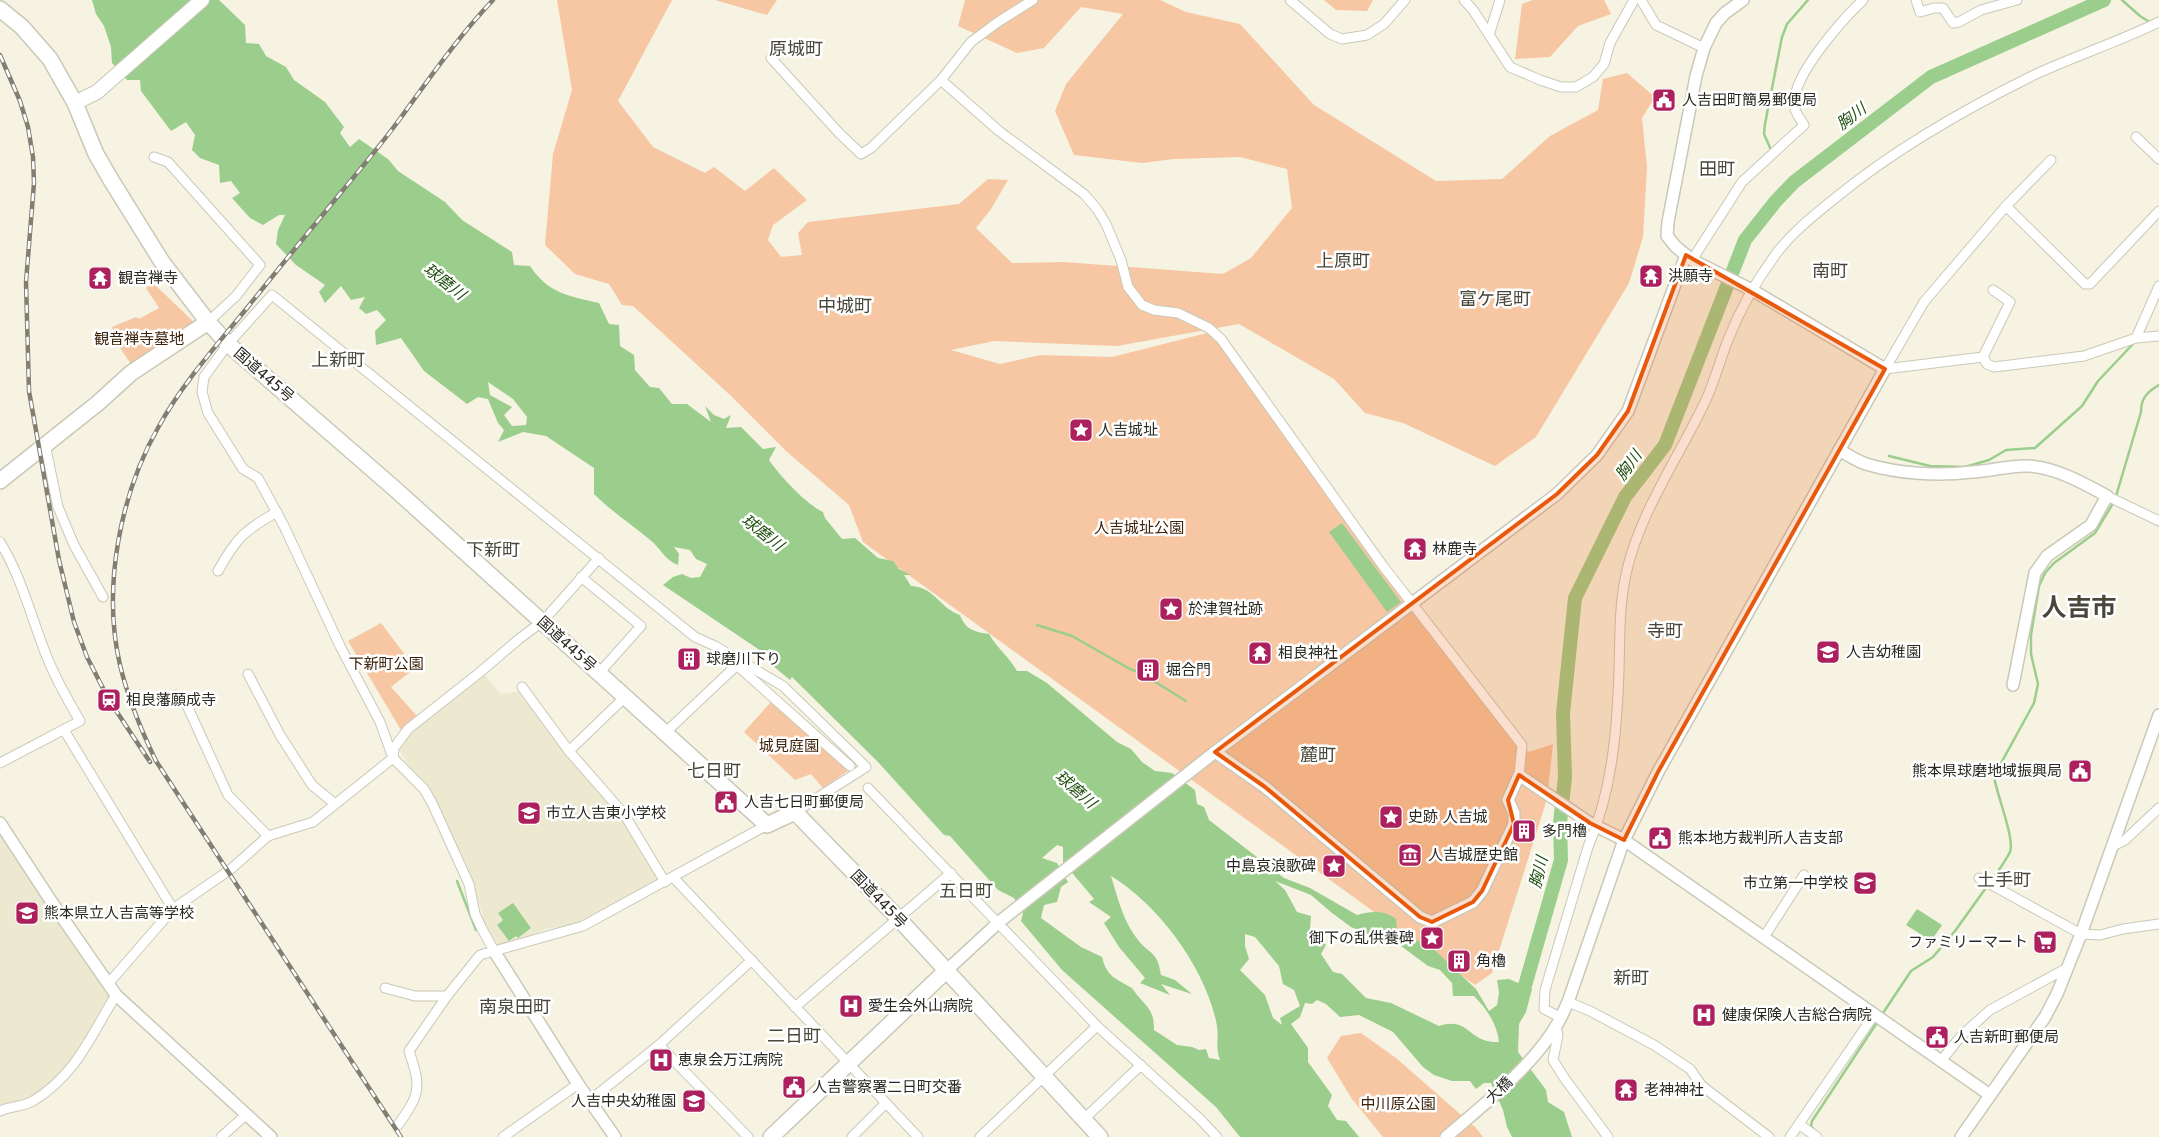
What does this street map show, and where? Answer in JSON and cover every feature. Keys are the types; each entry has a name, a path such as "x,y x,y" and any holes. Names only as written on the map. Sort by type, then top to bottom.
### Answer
{"main road":[{"path":"75,104 97,92 202,0"},
{"name":"国道445号","path":"0,9 22,27 50,59 75,104 96,154 162,262 208,322 228,344 395,489 767,824"},
{"path":"0,481 98,403 131,373 208,322"},
{"path":"767,824 795,812"},
{"name":"国道445号","path":"795,812 898,918 1100,1137"},
{"path":"771,1137 946,971"}],"street":[{"path":"771,58 839,133 861,154 871,148 941,80 971,42 998,22 1034,0"},
{"path":"1290,0 1330,34 1342,40 1367,36 1384,24 1405,0"},
{"path":"1464,0 1473,10 1510,67 1562,87 1576,87 1593,77 1604,64 1610,43 1634,0"},
{"path":"1489,36 1500,0"},
{"path":"1641,0 1656,25 1704,48"},
{"path":"1743,0 1725,13 1716,23 1704,48 1696,76 1668,222 1667,236 1676,247 1689,257 1749,288 1885,369 1983,357"},
{"path":"946,971 1002,920 1215,752 1557,494 1597,455 1628,411 1689,257 1742,182 1804,124 1794,111 1794,102 1801,79 1818,51 1863,0"},
{"path":"1916,0 1920,12 1934,8 1943,8 1953,23 1959,22 1982,10 2017,0"},
{"path":"1608,1137 1565,1080 1553,1060 1558,1035 1558,1022 1544,1009 1545,990 1594,825 1608,788 1612,767 1619,672 1619,634 1626,572 1638,536 1712,388 1728,338 1749,288 1792,236 1854,182 1899,150 2033,76 2159,22"},
{"path":"941,80 998,132 1084,194 1097,208 1121,260 1128,288 1142,306 1154,310 1178,313 1209,328 1221,338 1372,552 1522,745 1519,775 1508,800 1514,813 1514,824 1482,891 1473,902 1432,922 1420,917 1265,787 1215,752"},
{"path":"2136,137 2159,159"},
{"path":"154,157 168,162 260,265 236,296 208,322"},
{"path":"1885,369 1924,302 2006,206 2051,160"},
{"path":"2006,206 2085,284 2090,284 2159,211"},
{"path":"2136,338 2159,286"},
{"path":"1983,357 2010,302 1993,290"},
{"path":"615,1137 589,1101 494,951 475,914 469,884 432,803 424,789 393,758 380,722 340,646 258,478 243,469 208,413 202,392 204,377 228,344 272,295 695,637 715,646 783,686 866,767 795,812"},
{"path":"1983,357 1987,364 1994,367 2084,356 2136,338 2159,336"},
{"name":"大橋","path":"1446,1137 1526,1064 1558,1022 1568,1002 1624,840 1658,772 1885,369"},
{"path":"45,444 58,507 74,545 103,597"},
{"path":"1839,450 1866,463 1889,469 1933,474 1959,474 2028,466 2042,468 2080,482 2159,521"},
{"path":"2013,685 2035,573 2048,556 2091,525 2107,496"},
{"path":"218,570 231,548 250,527 276,512"},
{"path":"0,542 7,553 27,601 46,654 80,721 0,764"},
{"path":"108,984 173,909 232,869 268,836 313,822 393,758 394,748 408,729 480,673 519,639 543,622 599,558"},
{"path":"581,578 641,626 600,672"},
{"path":"715,646 850,766"},
{"path":"666,732 737,665"},
{"path":"248,674 280,735 312,785 336,804"},
{"path":"522,687 569,751 624,814 665,882"},
{"path":"176,695 184,699 228,795 268,836"},
{"path":"569,751 626,696"},
{"path":"1960,1137 2045,1017 2081,934 2159,715"},
{"path":"64,730 173,909"},
{"path":"1519,775 1594,825 1624,840 1990,1095"},
{"path":"868,788 951,873 1002,920 1097,1026 1199,1118 1217,1137"},
{"path":"2112,846 2125,840 2159,808"},
{"path":"0,823 116,994 271,1137"},
{"path":"398,1125 413,1104 418,1089 417,1076 409,1050 447,996 480,955 583,926 767,824"},
{"path":"795,1007 951,873"},
{"path":"1764,938 1804,876"},
{"path":"674,877 918,1137"},
{"path":"1979,878 2081,934 2100,935 2123,929 2159,924"},
{"path":"589,1101 659,1045 752,960"},
{"path":"1941,1061 1961,1036 1990,1010 2067,968"},
{"path":"385,988 415,996 447,996"},
{"path":"0,1111 8,1107 32,1103 54,1085 85,1051 116,994"},
{"path":"1568,1002 1590,1011 1654,1045 1690,1069 1702,1086 1769,1137"},
{"path":"1790,1137 1874,1015"},
{"path":"980,1137 1097,1026"},
{"path":"659,1045 748,1137"},
{"path":"1084,1119 1141,1065"},
{"path":"504,1137 578,1084"},
{"path":"852,1137 886,1103"},
{"path":"221,1137 247,1114"},
{"path":"1800,1125 1817,1137"}],"highlighted area":[{"path":"1686,255 1885,369 1658,772 1624,840 1590,823 1519,775 1508,800 1514,824 1482,891 1473,902 1432,922 1420,917 1265,787 1215,752 1557,494 1597,455 1628,411"}],"shaded area":[{"name":"市立人吉東小学校","path":"484,674 501,694 521,691 625,821 660,878 589,922 545,929 515,943 499,946 494,945 485,926 472,878 461,852 424,784 412,771 397,746 431,713"},
{"name":"熊本県立人吉高等学校","path":"0,831 110,995 84,1047 63,1072 33,1099 0,1106"}],"green space":[{"name":"人吉城址公園","path":"557,0 672,0 618,101 653,147 705,173 714,167 745,191 774,168 807,200 773,225 768,240 781,257 802,255 798,233 808,222 959,204 988,179 1008,180 991,209 976,228 1012,263 1064,262 1223,274 1251,258 1292,208 1287,169 1240,157 1174,159 1142,163 1074,155 1055,111 1066,84 1123,14 1081,7 1044,48 1017,53 958,26 965,0 1160,0 1186,12 1240,24 1314,105 1436,181 1502,179 1550,136 1598,110 1603,79 1627,73 1655,97 1642,118 1647,167 1643,237 1629,283 1536,437 1495,466 1403,423 1365,413 1334,379 1239,324 1117,346 994,341 951,350 1000,364 1040,355 1112,357 1207,333 1229,354 1519,744 1529,752 1553,744 1547,799 1492,973 1475,985 863,542 849,505 786,451 730,395 633,306 622,305 609,284 575,274 545,245 553,154 572,90"},
{"path":"715,0 777,0 767,15"},
{"path":"1324,0 1373,0 1367,11 1336,10"},
{"path":"1533,0 1604,0 1611,14 1578,26 1550,57 1515,59 1522,4"},
{"name":"観音禅寺墓地","path":"152,282 197,325 133,367 120,348 112,327 136,317 139,319 159,308 146,288"},
{"name":"下新町公園","path":"381,623 415,668 391,687 417,716 401,730 348,641"},
{"name":"城見庭園","path":"771,702 849,770 823,788 811,774 795,780 744,732"},
{"name":"中川原公園","path":"1361,1033 1396,1058 1476,1128 1483,1137 1383,1137 1352,1099 1327,1058 1341,1036"}],"water":[{"name":"球磨川","path":"92,0 219,0 245,25 246,43 259,44 266,56 286,67 294,80 325,102 344,127 340,133 350,147 359,139 388,159 398,171 445,202 462,220 512,252 514,265 530,266 544,282 560,292 599,303 609,324 619,325 620,346 634,355 635,370 650,387 659,388 672,404 687,404 711,422 705,406 714,415 724,419 731,415 726,428 741,427 763,449 776,447 769,460 794,489 809,503 823,512 825,518 842,539 855,538 878,558 893,561 899,569 911,575 904,575 911,586 919,587 932,594 947,608 960,615 967,627 989,634 1017,671 1027,671 1047,683 1117,742 1131,749 1142,762 1155,771 1172,773 1195,790 1197,804 1204,807 1209,820 1284,878 1310,888 1357,915 1377,912 1387,914 1396,919 1397,929 1414,940 1426,942 1476,989 1489,1011 1497,1005 1499,993 1497,980 1509,979 1532,989 1526,1012 1519,1024 1518,1052 1546,1090 1548,1102 1564,1112 1572,1137 1512,1137 1491,1083 1484,1083 1476,1089 1470,1081 1452,1081 1434,1075 1423,1067 1393,1032 1359,1015 1340,1017 1326,1004 1317,1000 1312,1004 1305,1003 1300,1017 1291,1024 1308,1048 1308,1062 1332,1095 1328,1106 1337,1120 1346,1121 1359,1137 1240,1137 1216,1107 1062,970 1021,921 1023,913 1014,898 998,890 950,836 944,835 878,762 792,677 790,680 772,665 776,661 663,585 673,577 682,574 691,578 700,577 707,564 696,559 690,550 674,547 679,554 678,565 669,560 653,542 594,494 594,468 546,436 523,432 498,442 504,430 498,423 488,399 478,397 467,404 424,371 401,338 376,345 375,331 386,320 377,310 366,314 359,308 365,297 351,300 341,286 325,303 319,292 325,285 296,265 276,244 278,230 285,215 279,215 263,225 250,218 232,198 240,193 231,181 220,183 219,165 200,158 192,150 195,135 186,122 171,131 141,91 140,80 127,80 112,63 111,47 104,26 96,14","holes":["488,382 513,399 527,417 526,425 512,426 504,415 512,407 490,395","1057,845 1063,847 1063,862 1094,899 1089,902 1111,917 1104,923 1119,947 1145,978 1140,983 1170,995 1161,984 1192,994 1175,980 1161,975 1158,961 1138,940 1128,925 1111,876 1129,888 1163,921 1192,962 1203,983 1212,1005 1217,1026 1220,1060 1209,1058 1206,1049 1199,1050 1177,1045 1154,1030 1152,1014 1148,1007 1133,989 1109,973 1102,957 1081,947 1041,918 1044,905 1057,902 1061,887 1068,882 1057,863 1042,858","1275,881 1311,895 1351,927 1368,934 1389,937 1428,966 1440,970 1452,983 1453,996 1474,996 1483,1006 1494,1023 1499,1042 1481,1039 1455,1024 1439,1026 1391,1003 1366,998 1342,974 1333,972 1321,954 1326,945 1310,930 1311,916 1297,912 1285,890","1245,934 1255,937 1279,966 1283,984 1294,990 1300,1006 1280,1018 1282,1025 1273,1018 1265,995 1240,970 1249,959 1245,946"]},
{"path":"1342,523 1401,602 1387,612 1329,532"},
{"path":"513,903 531,928 518,938 516,936 509,941 497,925 503,920 498,913"},
{"path":"1917,909 1942,925 1931,941 1906,925"}],"waterway":[{"path":"1771,150 1764,134 1782,37 1787,24 1808,0"},
{"name":"胸川","path":"1520,1003 1561,860 1560,823 1565,777 1563,713 1575,598 1625,497 1665,445 1745,240 1775,202 1794,182 1931,77 2104,0"},
{"path":"2122,0 2151,23"},
{"path":"1889,456 1930,466 1965,467 1989,460 2006,450 2035,448 2082,406 2098,381 2132,345"},
{"path":"2116,496 2144,399 2151,390 2159,385"},
{"path":"1991,882 2008,856 2011,845 2008,826 1994,776 2034,703 2038,684 2031,654 2031,635 2039,586 2045,573 2054,563 2095,533 2112,505"},
{"path":"1037,625 1072,636 1130,669 1141,673 1186,701"},
{"path":"457,881 476,930"},
{"path":"1881,1016 1911,971 1933,957 1955,931 1988,885"},
{"path":"1815,1131 1811,1126 1812,1121 1878,1021"}],"railway":[{"path":"401,1137 156,761 135,714 120,665 113,605 114,573 118,542 134,481 145,453 168,410 189,380 381,144 457,42 493,0"},
{"path":"0,55 20,101 28,127 33,157 34,183 26,282 29,391 59,560 74,622 87,657 109,700 150,762"}],"place":[{"name":"人吉田町簡易郵便局","path":"1664,100"},
{"name":"洪願寺","path":"1651,276"},
{"name":"観音禅寺","path":"100,278"},
{"name":"人吉城址","path":"1081,430"},
{"name":"林鹿寺","path":"1415,549"},
{"name":"於津賀社跡","path":"1171,609"},
{"name":"人吉幼稚園","path":"1828,652"},
{"name":"相良神社","path":"1260,653"},
{"name":"球磨川下り","path":"689,659"},
{"name":"堀合門","path":"1148,670"},
{"name":"相良藩願成寺","path":"109,700"},
{"name":"熊本県球磨地域振興局","path":"2080,771"},
{"name":"人吉七日町郵便局","path":"726,802"},
{"name":"市立人吉東小学校","path":"529,813"},
{"name":"史跡 人吉城","path":"1391,817"},
{"name":"多門櫓","path":"1524,831"},
{"name":"熊本地方裁判所人吉支部","path":"1660,838"},
{"name":"人吉城歴史館","path":"1410,855"},
{"name":"中島哀浪歌碑","path":"1334,866"},
{"name":"市立第一中学校","path":"1865,883"},
{"name":"熊本県立人吉高等学校","path":"27,913"},
{"name":"御下の乱供養碑","path":"1432,938"},
{"name":"ファミリーマート","path":"2045,942"},
{"name":"角櫓","path":"1459,961"},
{"name":"愛生会外山病院","path":"851,1006"},
{"name":"健康保険人吉総合病院","path":"1704,1015"},
{"name":"人吉新町郵便局","path":"1937,1037"},
{"name":"恵泉会万江病院","path":"661,1060"},
{"name":"人吉警察署二日町交番","path":"794,1087"},
{"name":"老神神社","path":"1626,1090"},
{"name":"人吉中央幼稚園","path":"694,1101"}],"district":[{"name":"原城町","path":"796,49"},
{"name":"田町","path":"1717,169"},
{"name":"上原町","path":"1343,261"},
{"name":"南町","path":"1830,271"},
{"name":"富ケ尾町","path":"1495,299"},
{"name":"中城町","path":"845,306"},
{"name":"上新町","path":"338,360"},
{"name":"下新町","path":"493,550"},
{"name":"人吉市","path":"2079,607"},
{"name":"寺町","path":"1665,631"},
{"name":"麓町","path":"1318,755"},
{"name":"七日町","path":"714,771"},
{"name":"土手町","path":"2004,880"},
{"name":"五日町","path":"966,891"},
{"name":"新町","path":"1631,978"},
{"name":"南泉田町","path":"515,1007"},
{"name":"二日町","path":"794,1036"}]}
